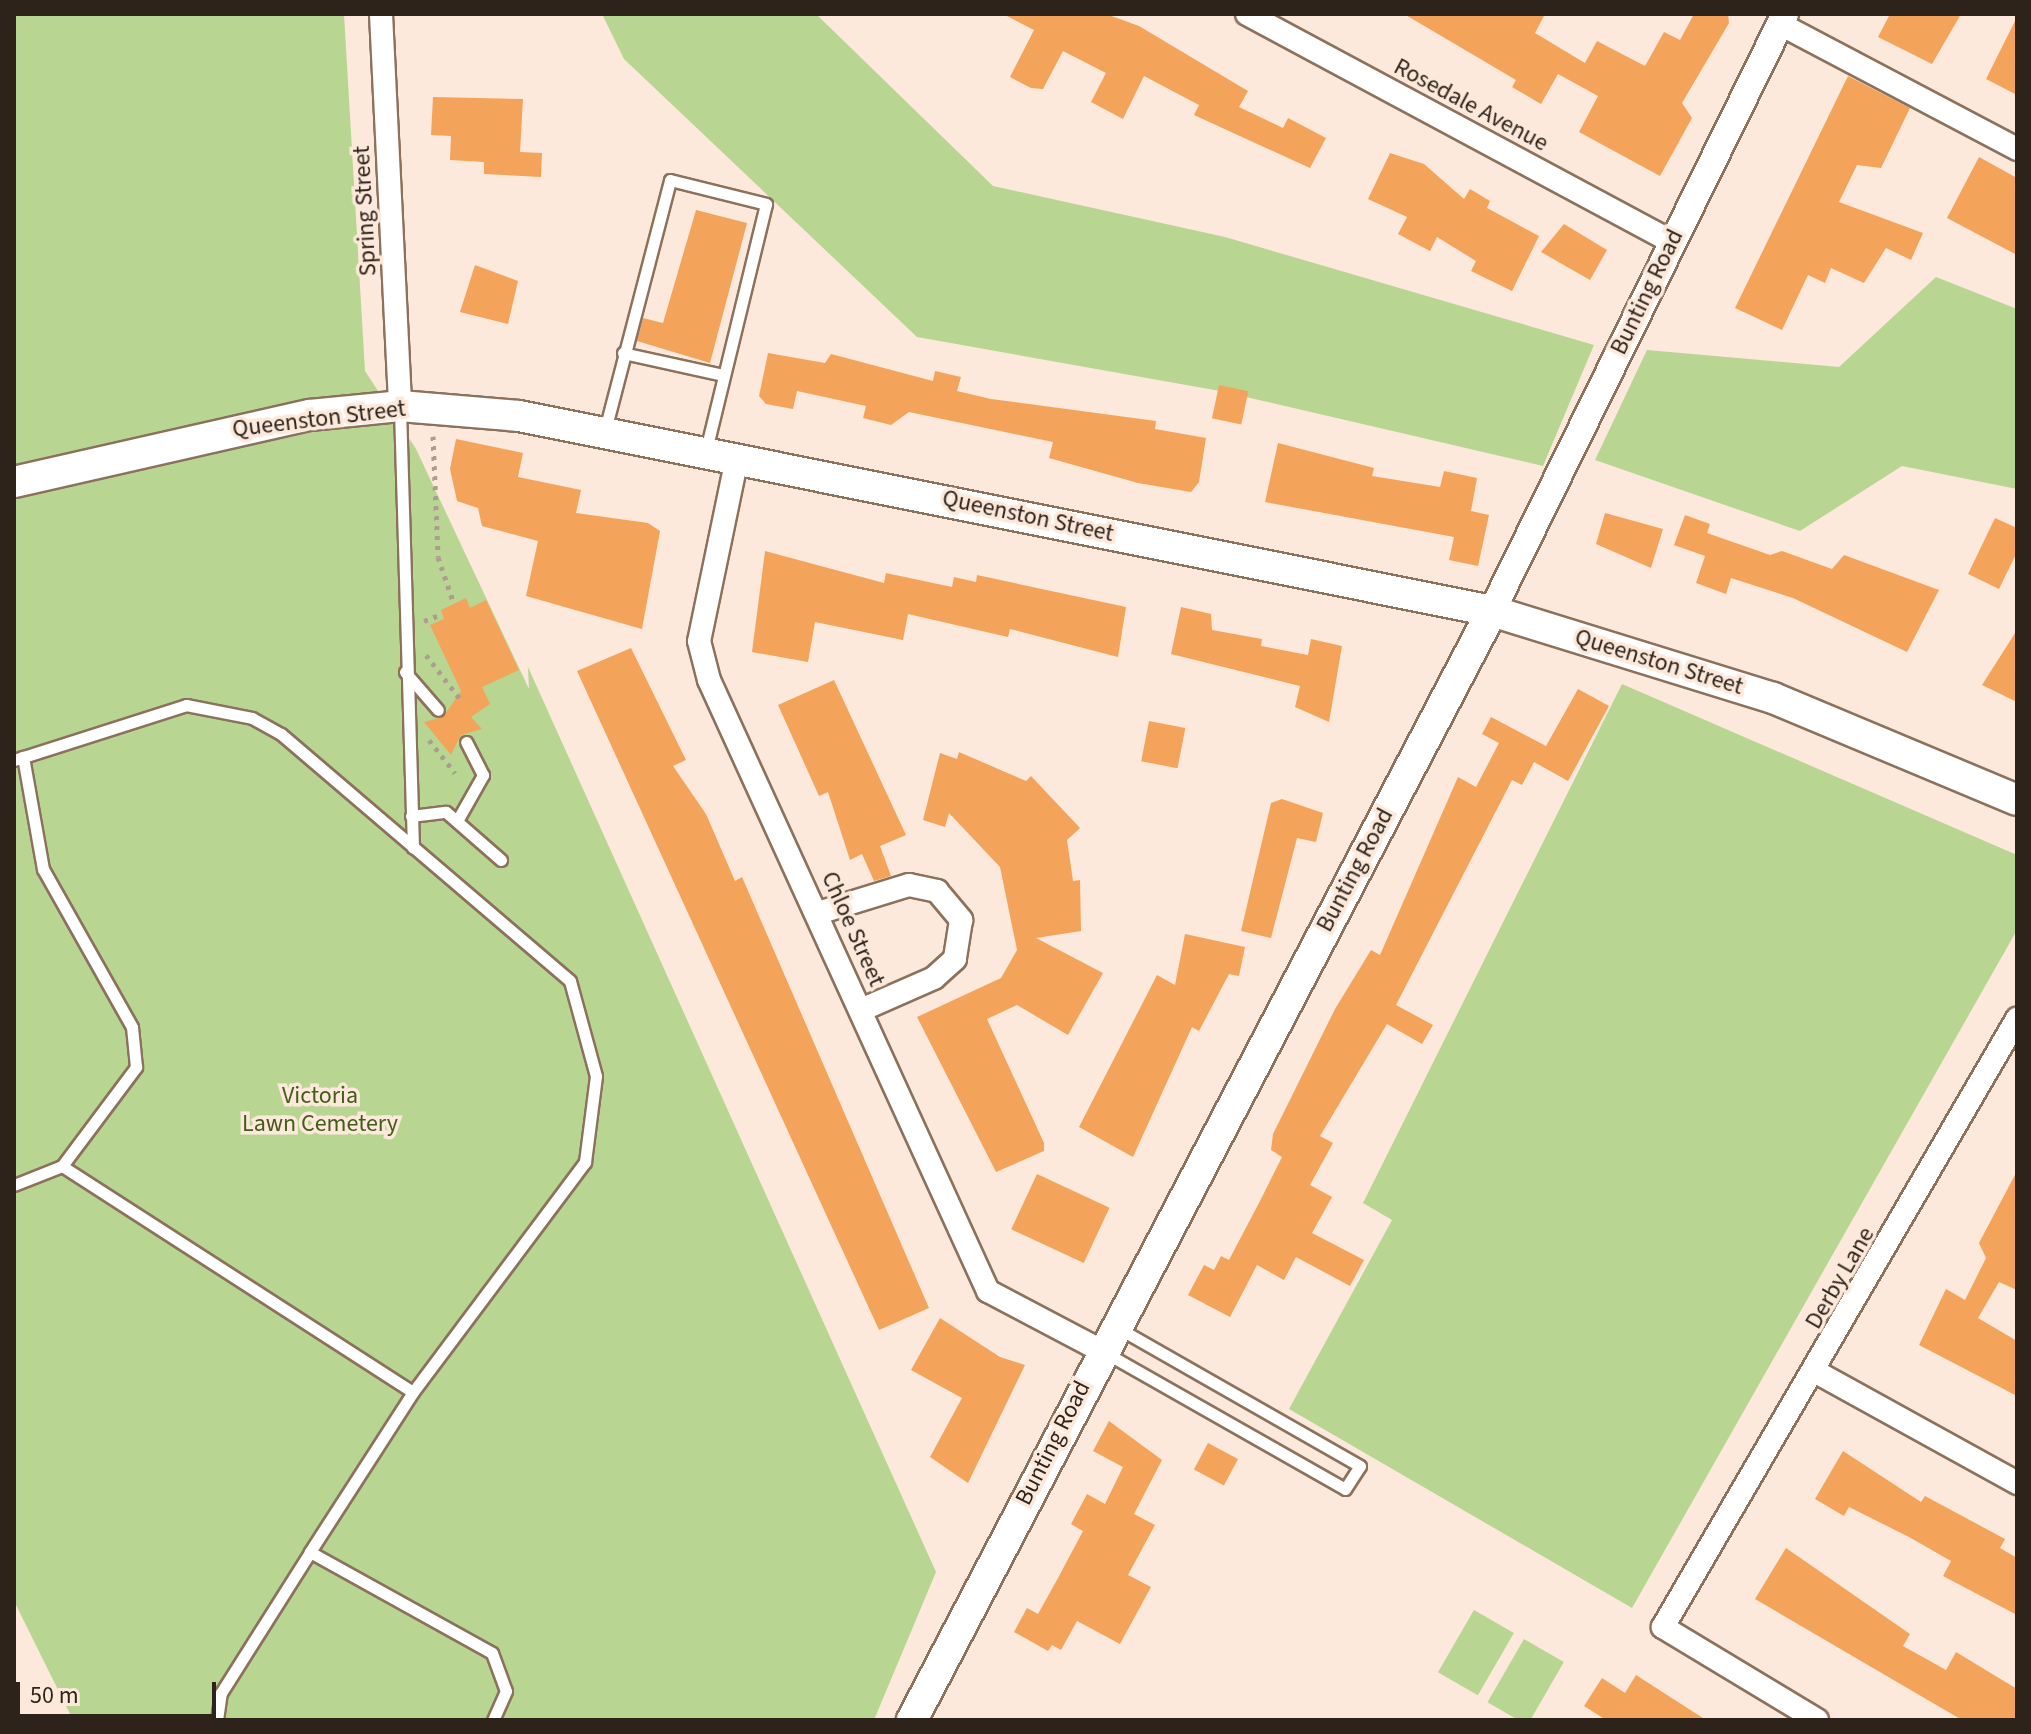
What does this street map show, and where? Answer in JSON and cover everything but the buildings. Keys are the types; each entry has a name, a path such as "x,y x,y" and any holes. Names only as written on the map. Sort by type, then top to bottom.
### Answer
{"main road":[{"name":"Queenston Street","path":"14,482 230,428 400,406 604,432 1492,611 1773,698 2017,800"},
{"name":"Bunting Road","path":"912,1720 1107,1338 1492,611"}],"street":[{"name":"Spring Street","path":"381,14 400,406"},
{"name":"Rosedale Avenue","path":"1247,14 1671,241"},
{"name":"Bunting Road","path":"1492,611 1782,19"},
{"path":"1782,19 2017,149"},
{"name":"Chloe Street","path":"737,458 699,641 709,680 988,1291 1107,1338"},
{"path":"818,913 909,885 937,891 961,920 955,959 934,978 861,1010"},
{"name":"Derby Lane","path":"1817,1720 1663,1627 1816,1372 2017,1019"},
{"path":"1816,1372 2017,1483"}],"lane":[{"path":"604,432 670,180 766,204 706,451"},
{"path":"623,353 723,375"},
{"path":"400,406 405,672 413,848"},
{"path":"405,672 438,710"},
{"path":"14,1185 62,1166 136,1067 132,1027 43,869 19,758 186,705 252,718 281,734 570,981 596,1076 585,1162 413,1392 221,1693 217,1720"},
{"path":"457,821 483,775 466,742"},
{"path":"411,816 446,812 501,860"},
{"path":"62,1166 413,1392"},
{"path":"1107,1338 1360,1466 1345,1489 1107,1338"},
{"path":"310,1552 492,1653 506,1691 493,1720"}],"path":[{"path":"434,436 438,557 454,604"},
{"path":"420,636 420,623 442,614"},
{"path":"423,644 460,699"},
{"path":"428,728 423,733 455,773"}],"green space":[{"name":"Victoria Lawn Cemetery","path":"14,14 344,14 365,371 416,449 529,689 528,667 936,1572 874,1720 73,1720 14,1601"},
{"path":"602,14 816,14 993,186 1225,237 1594,345 1543,466 1220,391 917,337 624,59"},
{"path":"1936,277 2017,309 2017,489 1902,466 1800,531 1595,460 1647,350 1839,367"},
{"path":"1622,684 2017,855 2017,930 1632,1608 1289,1409 1392,1220 1363,1203"},
{"path":"1474,1610 1514,1633 1478,1695 1438,1672"},
{"path":"1524,1639 1564,1662 1530,1720 1518,1720 1488,1702"}]}
